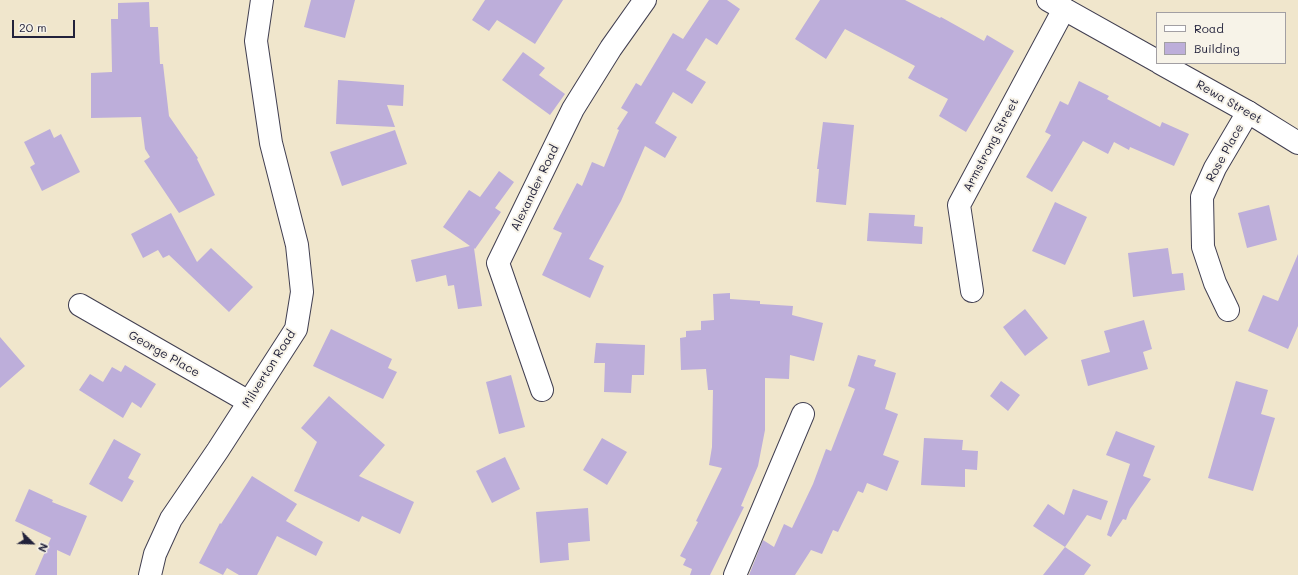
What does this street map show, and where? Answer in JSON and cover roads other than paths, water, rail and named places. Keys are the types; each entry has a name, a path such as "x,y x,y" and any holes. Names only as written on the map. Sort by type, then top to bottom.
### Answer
{"street":[{"name":"Milverton Road","path":"150,575 155,554 171,519 248,402 273,367 296,329 302,292 297,245 271,143 256,41 262,0"},
{"name":"Alexander Road","path":"542,390 498,263 573,109 611,48 645,0"},
{"path":"1056,5 1156,60"},
{"name":"Armstrong Street","path":"972,291 959,205 1056,5"},
{"name":"Rewa Street","path":"1162,64 1248,112 1298,143"},
{"name":"Rose Place","path":"1228,310 1215,283 1203,247 1202,197 1215,168 1248,112"},
{"name":"George Place","path":"80,305 248,402"},
{"path":"735,575 803,414"}]}
